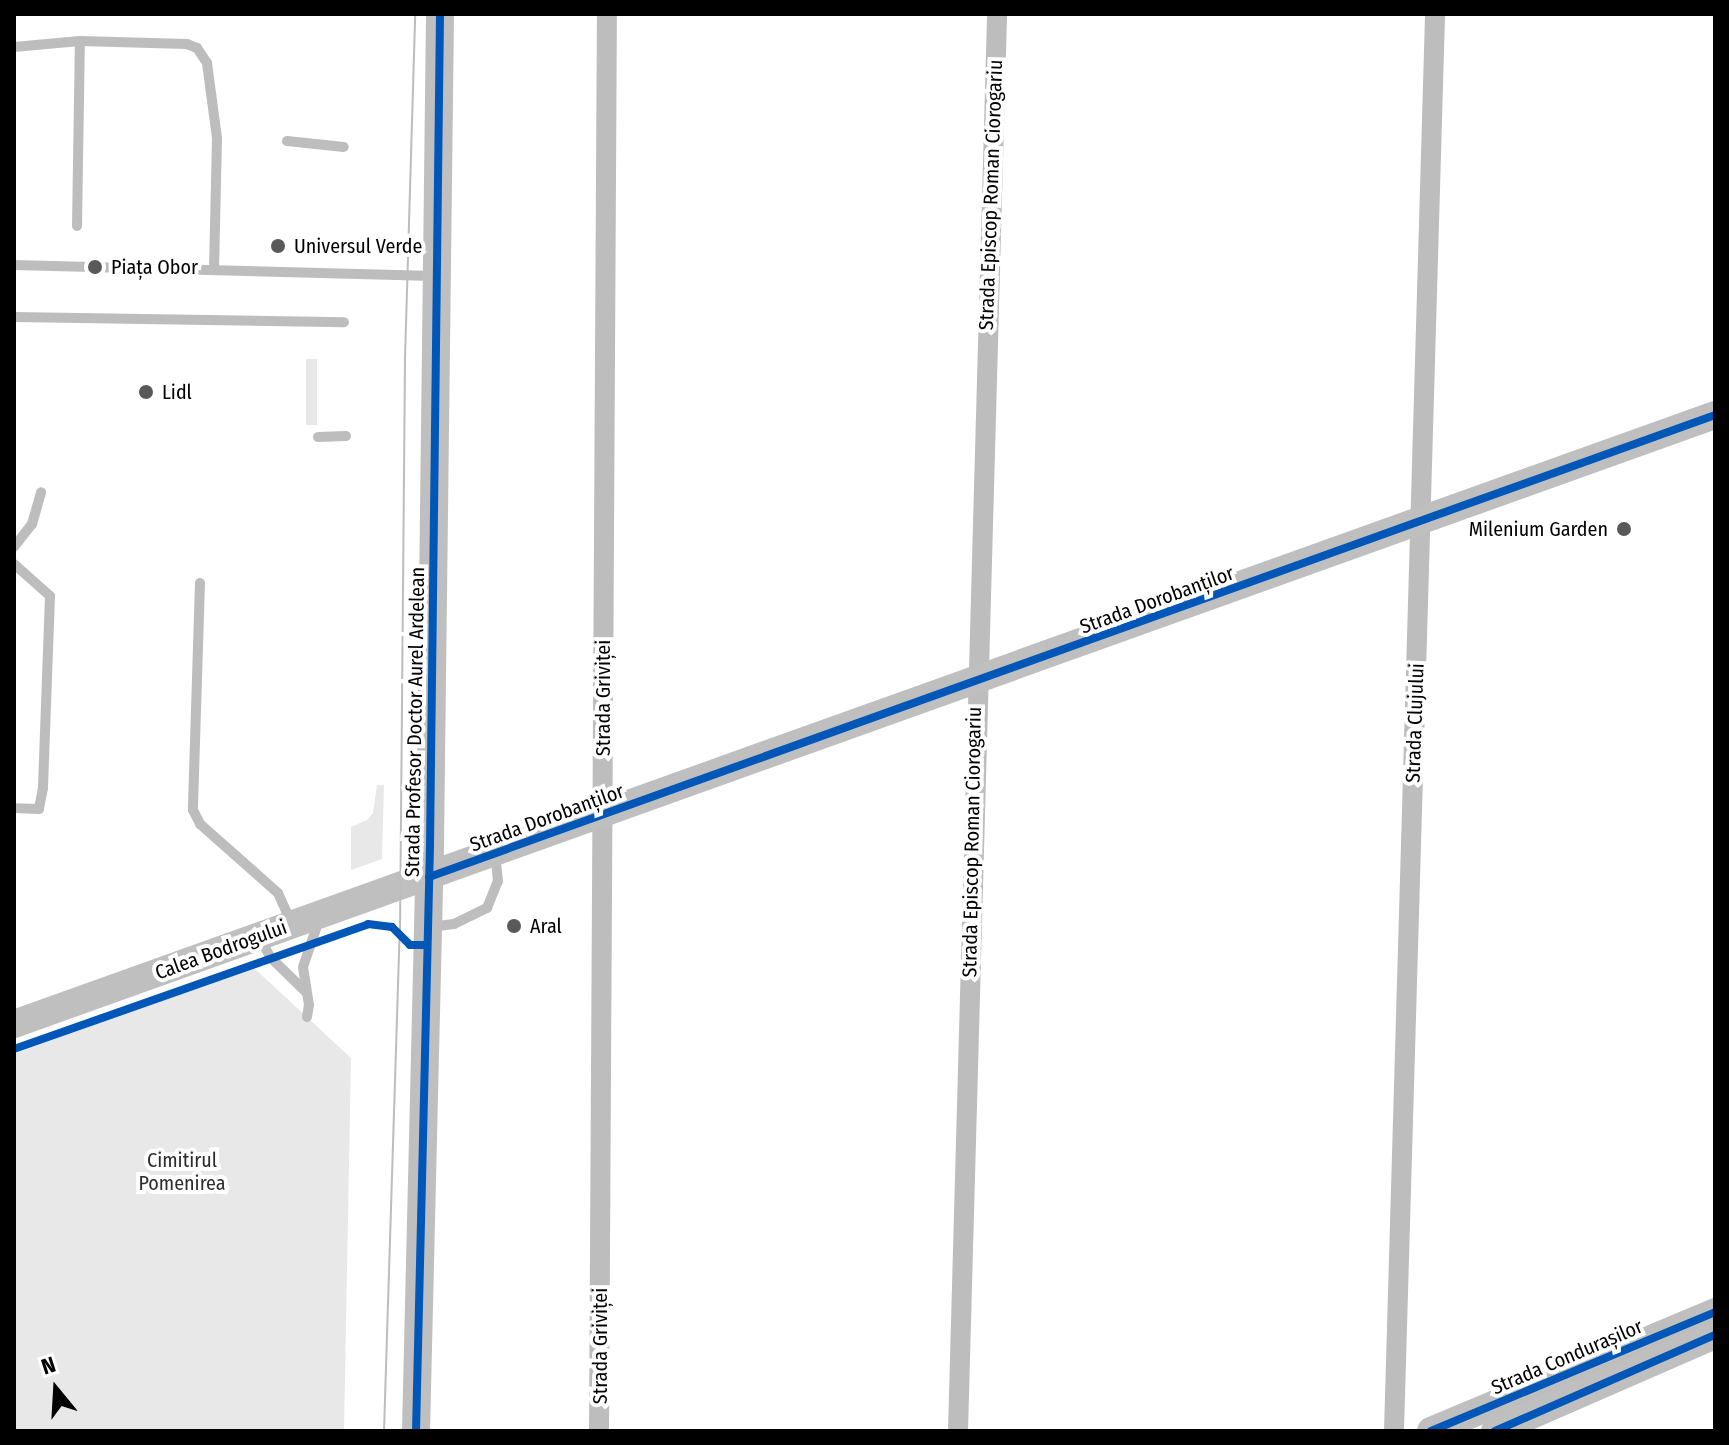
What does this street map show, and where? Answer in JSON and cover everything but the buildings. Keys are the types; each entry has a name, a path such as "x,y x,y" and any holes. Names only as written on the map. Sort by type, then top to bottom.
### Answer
{"main road":[{"name":"Strada Profesor Doctor Aurel Ardelean","path":"416,1431 429,877 440,14"},
{"name":"Strada Dorobanților","path":"429,877 1715,415"},
{"name":"Calea Bodrogului","path":"14,1024 429,877"},
{"name":"Strada Condurașilor","path":"1431,1431 1715,1312"},
{"name":"Strada Condurașilor","path":"1495,1431 1715,1335"}],"street":[{"name":"Strada Griviței","path":"599,1431 607,14"},
{"name":"Strada Episcop Roman Ciorogariu","path":"958,1431 976,682 997,14"},
{"name":"Strada Clujului","path":"1394,1431 1435,14"}],"lane":[{"path":"14,47 80,41 187,44 204,55 217,138 214,270"},
{"path":"77,226 80,41"},
{"path":"287,141 344,147"},
{"path":"14,265 436,276"},
{"path":"14,317 344,322"},
{"path":"318,437 346,436"},
{"path":"14,547 32,524 41,492"},
{"path":"14,564 50,596 43,788 39,809 14,808"},
{"path":"200,583 193,810 200,824 278,893 292,924"},
{"path":"428,927 454,924 487,908 498,881 495,854"},
{"path":"307,1017 304,959 321,914"},
{"path":"259,936 270,957 306,992"}],"green space":[{"path":"306,359 317,359 317,425 306,425"},
{"path":"377,785 384,785 382,859 351,870 351,827 367,820 373,813"},
{"name":"Cimitirul Pomenirea","path":"253,967 351,1058 344,1431 14,1431 14,1054"}],"tram line":[{"path":"384,1431 400,933 405,358 415,14"},
{"path":"1453,1431 1715,1319"}],"cycle path":[{"path":"416,1431 430,845 440,14"},
{"path":"429,877 1715,415"},
{"path":"14,1049 368,924 392,927 410,945 427,945"},
{"path":"1431,1431 1715,1312"},
{"path":"1495,1431 1715,1335"}],"place":[{"name":"Universul Verde","path":"278,246"},
{"name":"Piața Obor","path":"95,267"},
{"name":"Lidl","path":"146,392"},
{"name":"Milenium Garden","path":"1624,529"},
{"name":"Aral","path":"514,926"}]}
